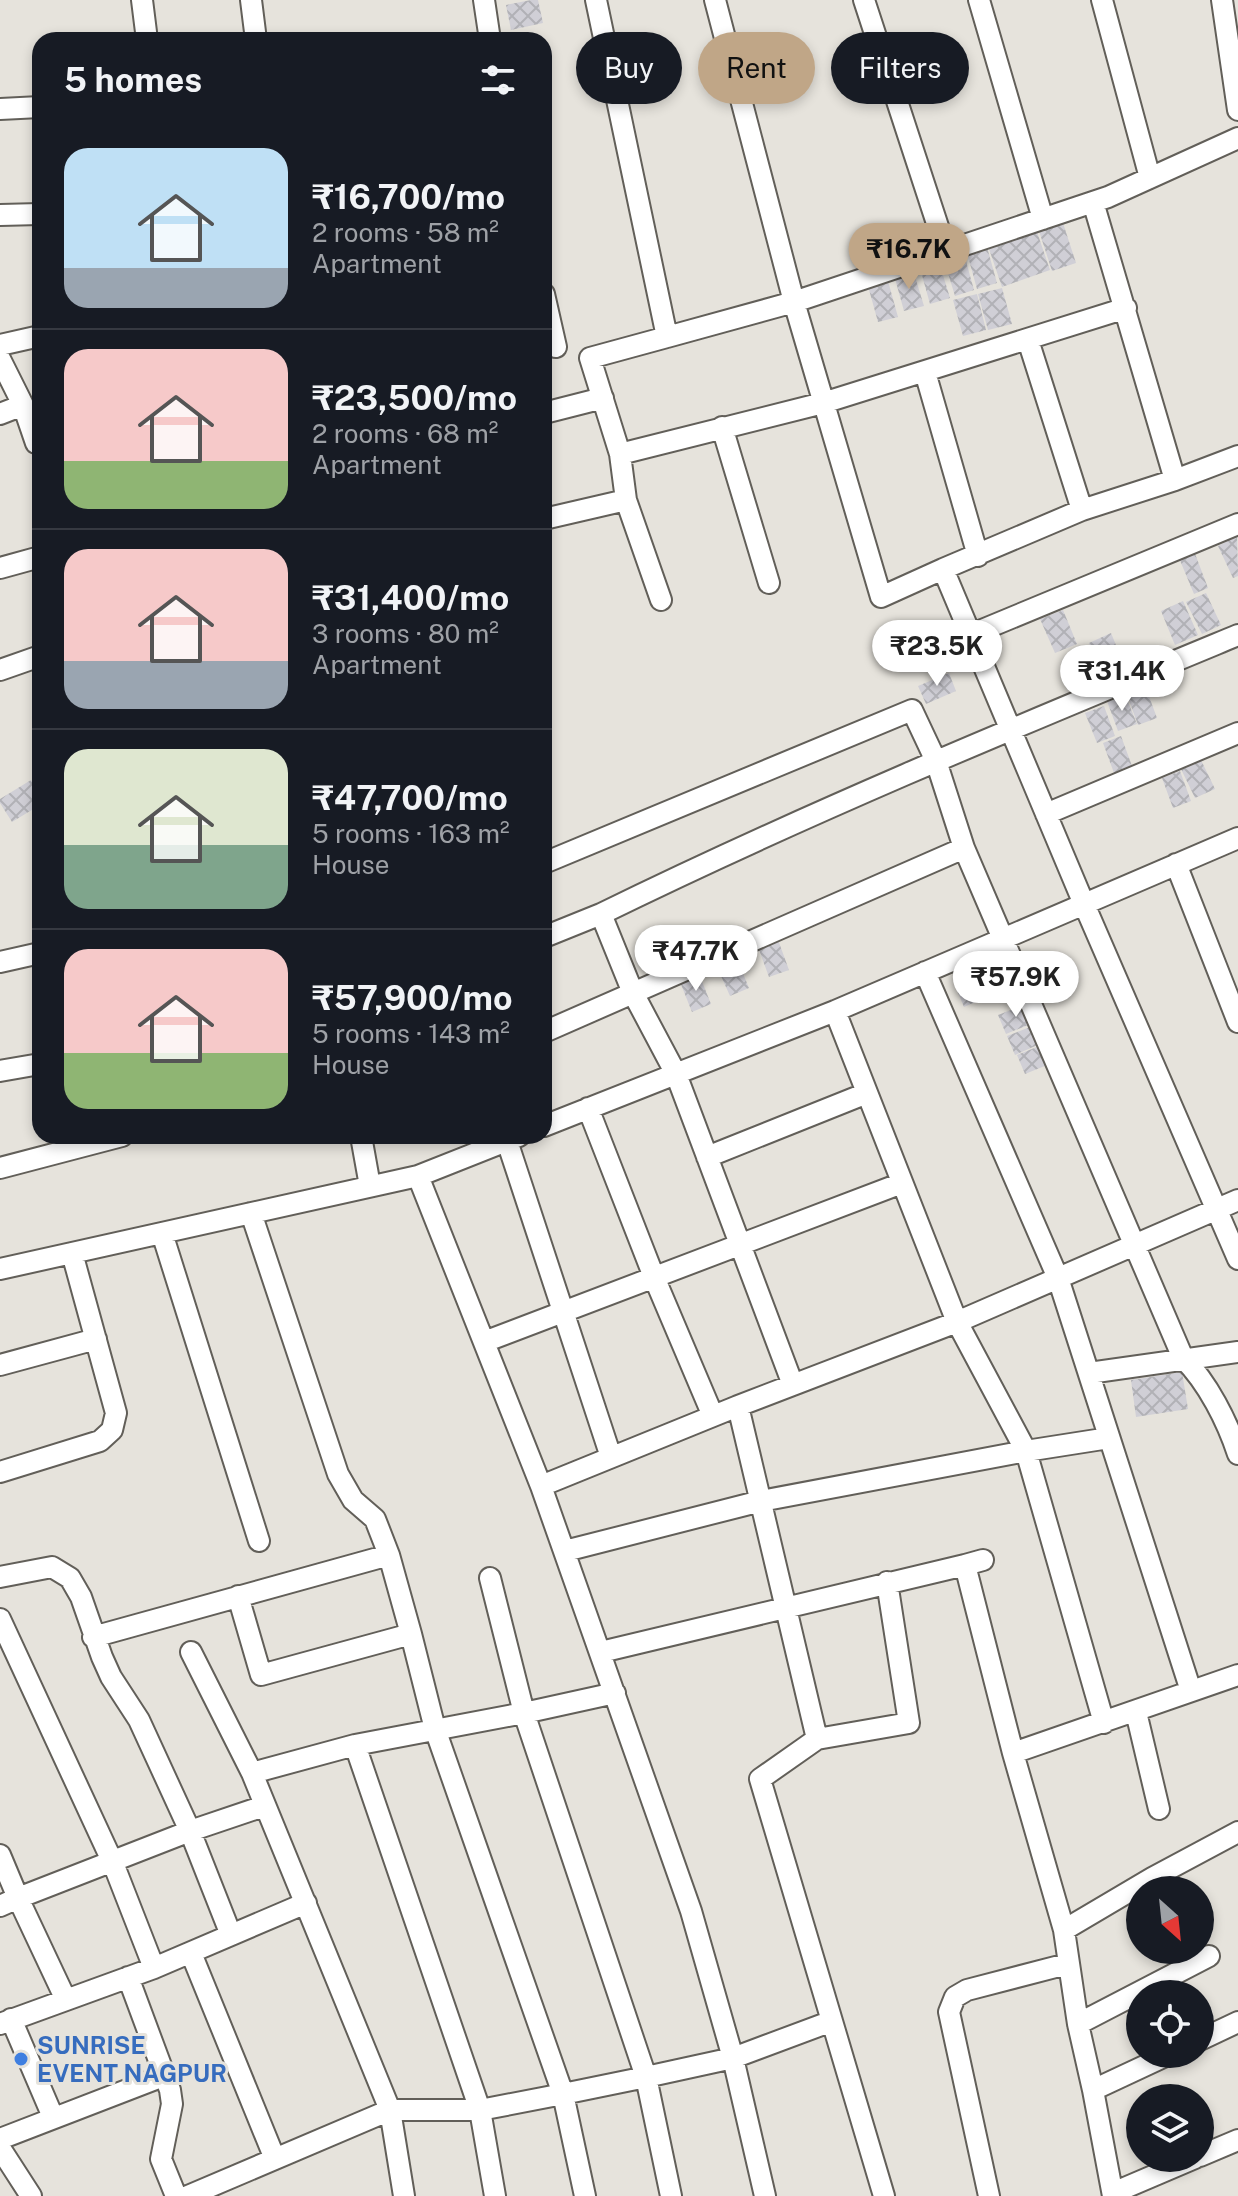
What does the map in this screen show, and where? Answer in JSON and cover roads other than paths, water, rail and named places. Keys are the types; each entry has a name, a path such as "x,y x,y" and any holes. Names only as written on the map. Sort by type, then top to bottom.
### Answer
{"street":[{"path":"142,0 146,32"},
{"path":"251,0 255,32"},
{"path":"484,0 489,32"},
{"path":"596,0 667,337"},
{"path":"715,0 794,302 881,597 1082,510 1238,456"},
{"path":"864,0 946,251"},
{"path":"979,0 1043,219"},
{"path":"1102,0 1150,178"},
{"path":"1222,0 1238,110"},
{"path":"0,109 32,107"},
{"path":"661,600 626,500 620,454 590,358 794,302 1043,219 1093,202 1238,138"},
{"path":"1093,202 1175,480"},
{"path":"0,215 32,214"},
{"path":"620,454 823,403 1126,308"},
{"path":"552,329 556,347"},
{"path":"0,345 32,338"},
{"path":"1028,340 1082,510"},
{"path":"0,359 32,429"},
{"path":"925,372 978,556"},
{"path":"552,411 603,398"},
{"path":"0,414 23,405"},
{"path":"722,427 769,583"},
{"path":"552,517 626,500"},
{"path":"970,635 1238,524"},
{"path":"0,568 32,559"},
{"path":"943,569 1238,1259"},
{"path":"552,934 601,914 738,847 1010,729 1238,635"},
{"path":"0,670 32,659"},
{"path":"552,860 912,710 936,761 964,848 1133,1245 1183,1358 1198,1373 1238,1454"},
{"path":"1046,814 1238,733"},
{"path":"552,1123 835,1011 1238,838"},
{"path":"552,1028 964,848"},
{"path":"1176,864 1237,1014"},
{"path":"601,914 633,993 676,1074 793,1385"},
{"path":"0,962 32,955"},
{"path":"925,972 1058,1278 1191,1691"},
{"path":"835,1011 957,1322 1026,1451 1104,1723"},
{"path":"0,1071 32,1065"},
{"path":"707,1157 867,1093"},
{"path":"588,1108 713,1416"},
{"path":"0,1168 92,1144"},
{"path":"362,1144 370,1186"},
{"path":"0,1269 418,1176 498,1144"},
{"path":"515,1144 563,1312 611,1457"},
{"path":"418,1176 541,1486 691,1911 733,2058 765,2196"},
{"path":"484,1342 902,1183"},
{"path":"541,1486 957,1322 1238,1200"},
{"path":"251,1213 338,1474 353,1500 375,1519 389,1555 435,1729 563,2094 585,2196"},
{"path":"162,1233 259,1541"},
{"path":"0,1472 100,1441 112,1430 116,1413 72,1253"},
{"path":"0,1365 96,1339"},
{"path":"1089,1373 1238,1352"},
{"path":"738,1406 817,1739"},
{"path":"565,1551 761,1501 1109,1438"},
{"path":"93,1637 389,1555"},
{"path":"601,1652 974,1562 1013,1753 1064,1930 1078,2024 1113,2195 1164,2172"},
{"path":"0,1577 52,1567 70,1578 81,1597 93,1637 111,1677 139,1720 190,1831 231,1935"},
{"path":"490,1578 524,1713 646,2077 671,2196"},
{"path":"884,2196 760,1779 817,1739 909,1723 887,1582"},
{"path":"238,1596 261,1675 411,1634"},
{"path":"0,1619 113,1863 154,1968"},
{"path":"191,1652 252,1773 390,2110 404,2196"},
{"path":"1013,1753 1238,1675"},
{"path":"252,1773 355,1745 615,1693"},
{"path":"1136,1712 1159,1809"},
{"path":"355,1745 480,2110 495,2196"},
{"path":"9,1902 190,1831 264,1806"},
{"path":"1064,1930 1238,1832"},
{"path":"0,1855 9,1902 66,2000"},
{"path":"53,2117 6,2022 154,1968 306,1903"},
{"path":"191,1953 275,2159"},
{"path":"989,2196 949,2012 955,1997 967,1990 1067,1964"},
{"path":"1078,2024 1194,1964"},
{"path":"128,1977 166,2075 172,2104 161,2159 176,2196"},
{"path":"188,2196 390,2110 480,2110 563,2094 733,2058 832,2021"},
{"path":"1214,2033 1238,2022"},
{"path":"1093,2090 1140,2068"},
{"path":"0,2139 166,2075"},
{"path":"1214,2150 1238,2140"},
{"path":"0,2148 31,2196"}],"place":[{"name":"SUNRISE EVENT NAGPUR","path":"21,2059"}]}
